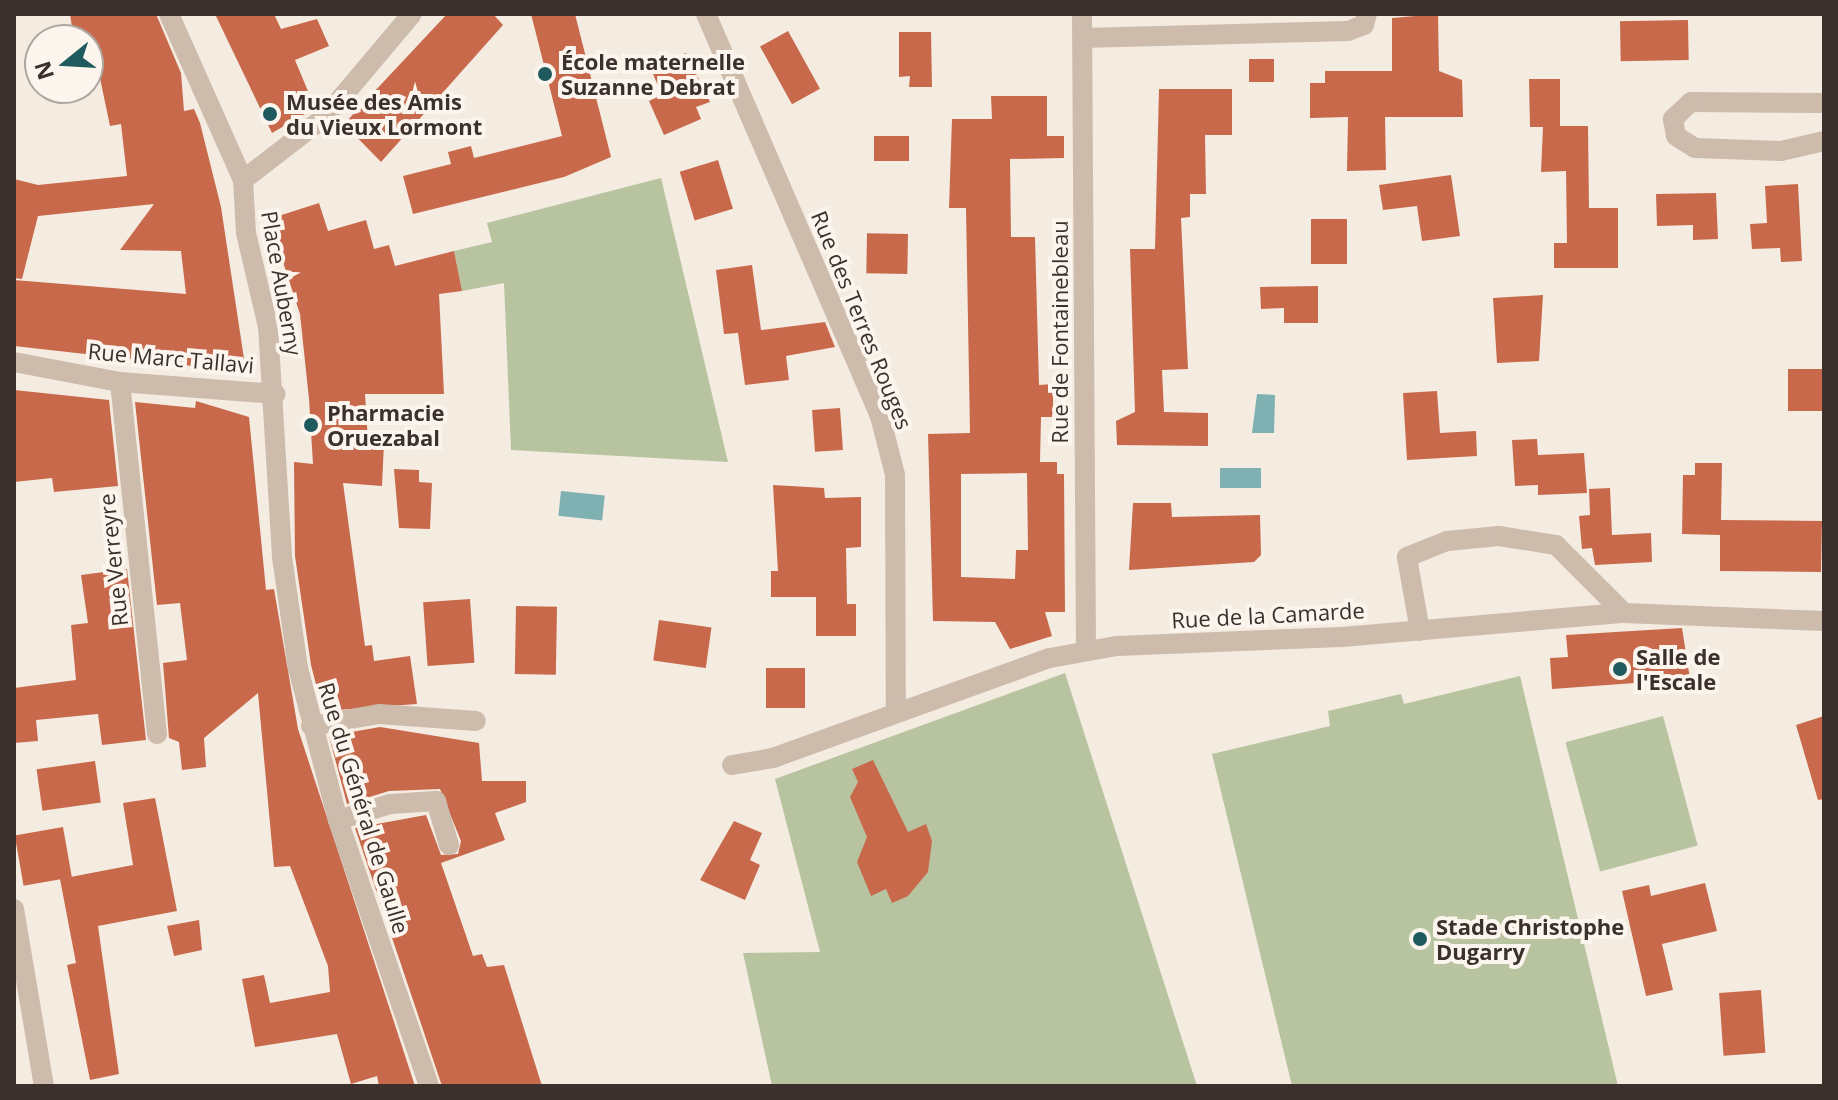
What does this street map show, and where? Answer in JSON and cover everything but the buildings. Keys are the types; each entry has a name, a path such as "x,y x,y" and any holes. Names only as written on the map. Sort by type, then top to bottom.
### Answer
{"street":[{"name":"Place Auberny","path":"169,14 243,180 276,394"},
{"path":"243,180 326,116 412,14"},
{"name":"Rue des Terres Rouges","path":"706,14 880,416 895,475 896,709"},
{"name":"Rue de Fontainebleau","path":"1082,14 1086,651"},
{"path":"1083,38 1348,31 1364,25 1367,14"},
{"path":"1824,103 1691,102 1673,119 1676,136 1695,148 1781,151 1824,141"},
{"name":"Rue Marc Tallavi","path":"14,362 120,382 276,394"},
{"name":"Rue Verreyre","path":"120,382 157,734"},
{"name":"Rue du Général de Gaulle","path":"276,394 282,557 311,726 338,820 429,1086"},
{"path":"1420,631 1407,557 1447,541 1499,536 1556,545 1624,613"},
{"name":"Rue de la Camarde","path":"732,765 773,758 896,709 1086,651 1420,631 1624,613 1824,621"},
{"path":"311,726 379,714 476,721"},
{"path":"338,820 390,804 436,801 449,845"},
{"path":"14,909 44,1086"}],"green space":[{"path":"661,178 728,462 511,450 504,283 462,291 454,251 492,242 487,223"},
{"path":"1065,673 1197,1086 772,1086 743,953 820,952 775,779"},
{"name":"Stade Christophe Dugarry","path":"1520,676 1618,1086 1292,1086 1212,754 1330,726 1328,711 1401,694 1404,704"},
{"path":"1663,716 1698,845 1600,872 1565,742"}],"water":[{"path":"1257,394 1275,395 1274,433 1252,433"},
{"path":"1220,468 1261,468 1261,488 1220,488"},
{"path":"561,491 605,496 602,520 558,516"}],"place":[{"name":"École maternelle Suzanne Debrat","path":"545,74"},
{"name":"Musée des Amis du Vieux Lormont","path":"270,114"},
{"name":"Pharmacie Oruezabal","path":"311,425"},
{"name":"Salle de l'Escale","path":"1620,669"},
{"name":"Stade Christophe Dugarry","path":"1420,939"}]}
